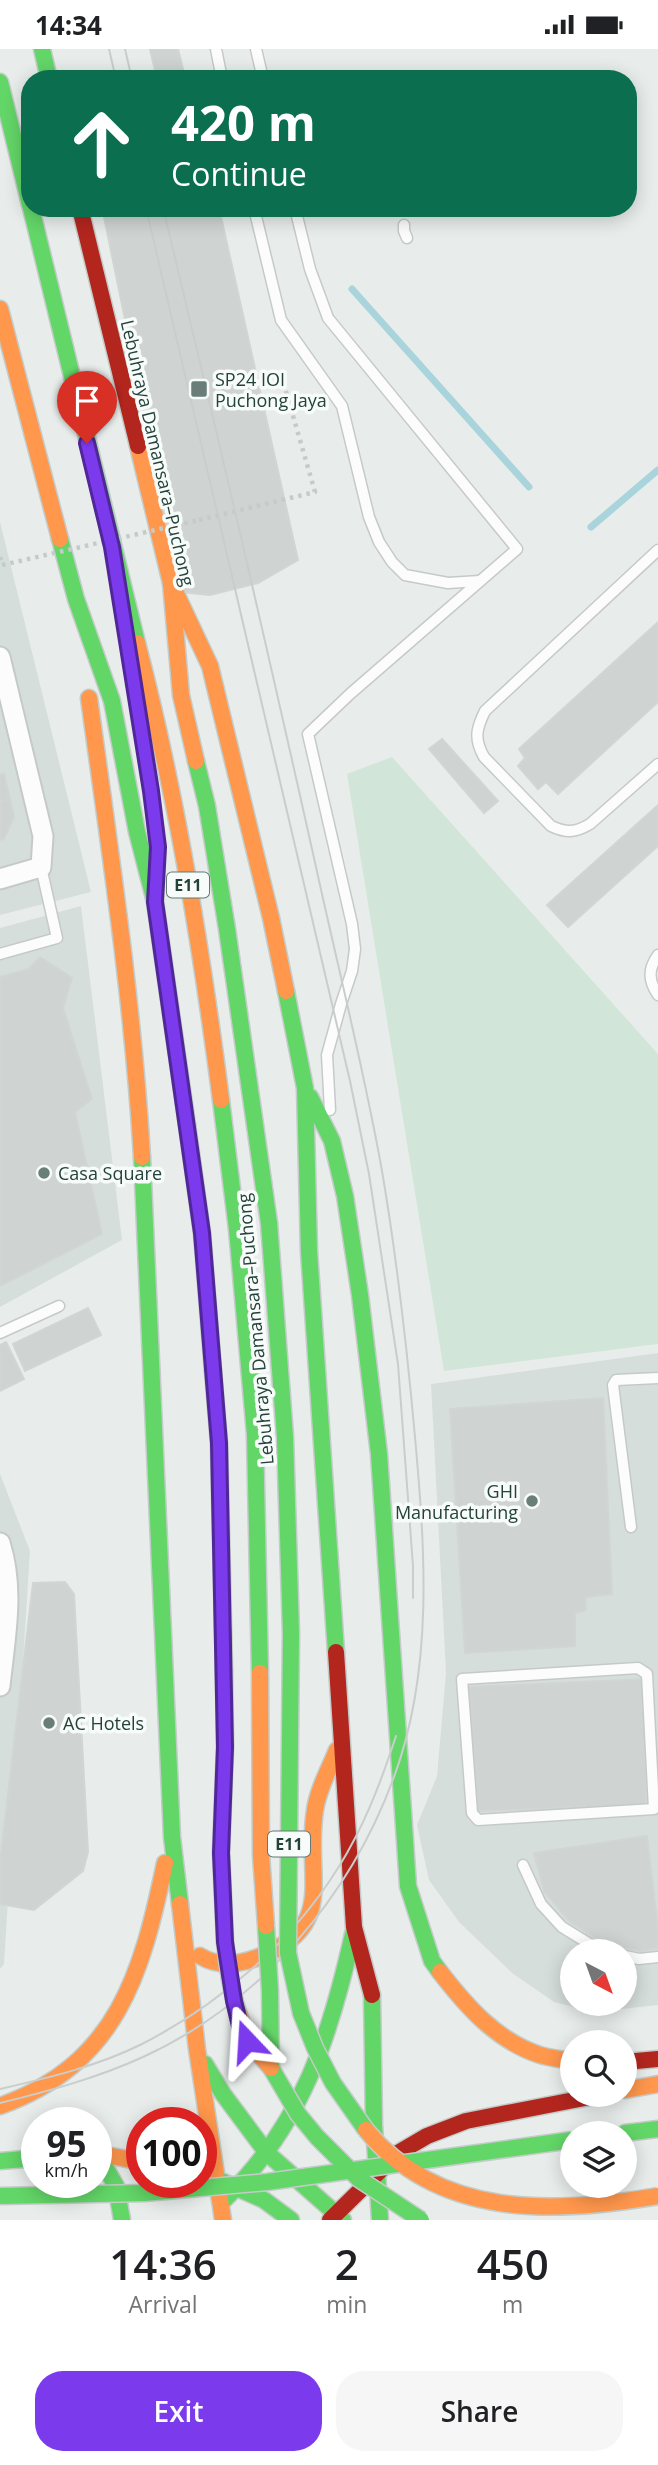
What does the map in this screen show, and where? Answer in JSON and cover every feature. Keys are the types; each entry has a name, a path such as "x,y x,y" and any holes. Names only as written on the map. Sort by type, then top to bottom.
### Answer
{"highway":[{"path":"42,49 47,70"},
{"name":"Lebuhraya Damansara–Puchong","path":"0,82 21,170"},
{"name":"Lebuhraya Damansara–Puchong","path":"32,217 112,547 160,732 216,1062 237,1229 255,1433 260,1623 261,1855 270,1991 271,2068"},
{"name":"Lebuhraya Damansara–Puchong","path":"82,217 171,583 181,695 214,847 269,1223 285,1437 291,1619 288,1953 293,1986 313,2049 327,2075 359,2122 385,2150 408,2169 433,2183 485,2202 514,2208 568,2209 658,2196"},
{"path":"0,309 76,599 112,701 137,832 155,902 202,1233 219,1443 225,1747 221,1853 228,1972 240,2026 257,2054 271,2068 298,2113 317,2137 359,2179 421,2220"},
{"path":"112,547 140,723"},
{"path":"171,583 210,666 271,918 305,1088 309,1251 354,1927 372,1992 374,2125 380,2220"},
{"path":"76,599 137,1075 148,1251 172,1837 202,2107"},
{"path":"155,902 158,847"},
{"path":"305,1088 332,1141 345,1196 360,1295 379,1454 408,1886 432,1961 464,2003 506,2040 540,2055 560,2059"},
{"path":"182,1937 196,1953 209,1962 221,1965 238,1964 277,1952 296,1938 308,1922 313,1901 315,1810 342,1733"},
{"path":"0,2106 19,2101 52,2084 81,2060 119,2009 146,1947 172,1837"},
{"path":"218,2212 267,2153 310,2082 338,1997 354,1927"},
{"path":"197,2049 223,2094 267,2153 336,2218 398,2153 446,2128 493,2115 560,2102"},
{"path":"637,2061 658,2059"},
{"path":"637,2088 658,2084"},
{"path":"637,2132 658,2129"},
{"path":"0,2196 144,2193 267,2182 560,2142"},
{"path":"0,2161 21,2159"},
{"path":"112,2179 116,2186 122,2220"},
{"path":"217,2179 264,2200 291,2220"}],"street":[{"path":"0,657 43,836 41,867 0,879"},
{"path":"0,1542 4,1553 10,1608 0,1679"}],"lane":[{"path":"216,49 220,70"},
{"path":"256,49 261,70"},
{"path":"256,217 281,320 342,406 369,517 379,542 392,562 405,575 448,583 480,581"},
{"path":"297,217 310,269 328,318 517,549 350,694 308,734 352,924 355,949 352,971 327,1055 332,1141"},
{"path":"404,225 407,238"},
{"path":"658,550 485,711 476,728 476,743 484,757 551,826 565,832 580,830 590,824 658,764"},
{"path":"0,954 57,937 41,867"},
{"path":"658,955 650,966 658,995"},
{"path":"0,1332 59,1306"},
{"path":"631,1527 613,1385 616,1380 658,1378"},
{"path":"638,1668 647,1674 654,1727 654,1809 478,1820 471,1812 461,1679 638,1668"},
{"path":"523,1865 541,1904 562,1927 582,1939"},
{"path":"637,1959 658,1957"}],"path":[{"path":"0,558 2,565 315,492 285,388"}],"shaded area":[{"path":"0,522 91,892 0,915"},
{"name":"Casa Square","path":"81,906 122,1240 0,1307 0,928"},
{"path":"658,1353 658,2005 637,2007 637,1939 560,1939 560,2004 554,2002 512,1973 459,1922 429,1880 417,1825 437,1776 446,1673 431,1384"},
{"path":"0,1474 30,1551 4,1964 0,1969"}],"green space":[{"path":"392,757 658,1054 658,1344 444,1371 347,774"}],"building":[{"path":"150,49 178,49 183,70 155,70"},
{"name":"SP24 IOI Puchong Jaya","path":"104,217 221,217 298,560 258,583 210,595 181,592"},
{"path":"658,622 658,702 558,794 546,782 538,789 518,766 525,758 519,749"},
{"path":"442,739 498,801 484,813 429,749"},
{"path":"4,774 10,799 0,802 0,775"},
{"path":"10,799 14,817 4,839 0,840 0,802"},
{"path":"658,805 658,846 568,927 547,905"},
{"name":"Casa Square","path":"40,957 72,978 63,1008 92,1099 75,1112 102,1234 0,1286 0,977 29,969"},
{"path":"88,1308 101,1335 25,1371 13,1344"},
{"path":"6,1342 24,1379 0,1391 0,1345"},
{"name":"GHI Manufacturing","path":"603,1398 612,1594 585,1597 586,1610 575,1613 575,1646 465,1653 450,1409"},
{"name":"AC Hotels","path":"65,1582 74,1594 88,1852 83,1871 34,1910 0,1904 0,1862 33,1583"},
{"path":"644,1679 646,1805 476,1811 467,1687"},
{"path":"647,1836 658,1948 637,1950 637,1939 597,1939 569,1921 544,1891 534,1853"}],"waterway":[{"path":"352,289 529,487"},
{"path":"591,527 658,470"}],"tram line":[{"path":"109,49 114,70"},
{"path":"125,49 130,70"},
{"path":"148,217 350,1081 369,1174 398,1364 413,1598"},
{"path":"0,2103 55,2089 108,2071 143,2057 186,2034 226,2007 263,1976 296,1942 353,1864 394,1777 407,1736 421,1651 423,1565 419,1479 409,1370 382,1171 279,702 165,217"},
{"path":"0,2089 90,2065 142,2044 199,2010 252,1969 299,1921 338,1868 371,1804 396,1736"}],"traffic: fast":[{"path":"42,49 47,70"},
{"path":"0,82 21,168"},
{"path":"33,217 137,643"},
{"path":"60,539 76,599 112,701 137,832 155,902 187,1125"},
{"path":"196,761 207,806 227,929 269,1223"},
{"path":"286,991 305,1088 309,1251 336,1652"},
{"path":"310,1097 332,1141 345,1196 360,1295 379,1454 408,1886 432,1961 440,1972"},
{"path":"221,1100 237,1229"},
{"path":"142,1157 172,1837 180,1904"},
{"path":"269,1223 285,1437 291,1633 288,1953 301,2013 315,2048 333,2083 366,2130"},
{"path":"237,1229 255,1434 260,1673"},
{"path":"224,1671 225,1746 221,1853 225,1942"},
{"path":"266,1926 271,2068 298,2114 317,2137 359,2179 421,2220"},
{"path":"224,2200 251,2171 293,2110 323,2044 353,1934"},
{"path":"372,1995 374,2125 380,2220"},
{"path":"205,2064 223,2094 267,2153 343,2220"},
{"path":"637,2132 658,2129"},
{"path":"0,2196 144,2193 267,2182 560,2142"},
{"path":"0,2161 21,2159"},
{"path":"112,2179 116,2186 122,2220"},
{"path":"221,2181 264,2200 291,2220"}],"traffic: slow":[{"path":"0,309 60,539"},
{"path":"138,446 171,583 181,695 196,761"},
{"path":"171,583 210,666 286,991"},
{"path":"137,643 164,756 186,870 221,1100"},
{"path":"89,698 127,984 142,1157"},
{"path":"187,1125 202,1233 213,1371"},
{"path":"260,1673 261,1855 266,1926"},
{"path":"200,1956 221,1963 242,1962 282,1946 299,1931 309,1915 313,1898 316,1802 337,1750"},
{"path":"0,2106 40,2088 72,2066 98,2040 118,2010 134,1978 146,1942 165,1863"},
{"path":"180,1904 197,2049 223,2220"},
{"path":"225,1942 237,2009 250,2040 271,2068"},
{"path":"440,1972 472,2010 497,2032 524,2049 560,2059"},
{"path":"637,2088 658,2084"},
{"path":"366,2130 395,2159 428,2180 463,2195 501,2203 540,2206 579,2206 658,2196"},
{"path":"112,2156 126,2159"}],"traffic: jam":[{"path":"82,217 138,446"},
{"path":"213,1371 219,1443 224,1671"},
{"path":"336,1652 354,1927 372,1995"},
{"path":"637,2061 658,2059"},
{"path":"330,2220 398,2153 427,2136 466,2121 560,2103"}],"place":[{"name":"SP24 IOI Puchong Jaya","path":"199,389"},
{"name":"Casa Square","path":"44,1173"},
{"name":"GHI Manufacturing","path":"532,1501"},
{"name":"AC Hotels","path":"49,1723"}],"route":[{"path":"87,443 112,547 151,791 158,847 155,902 202,1233 219,1443 225,1747 221,1853 225,1942 234,2001 247,2041"}]}
